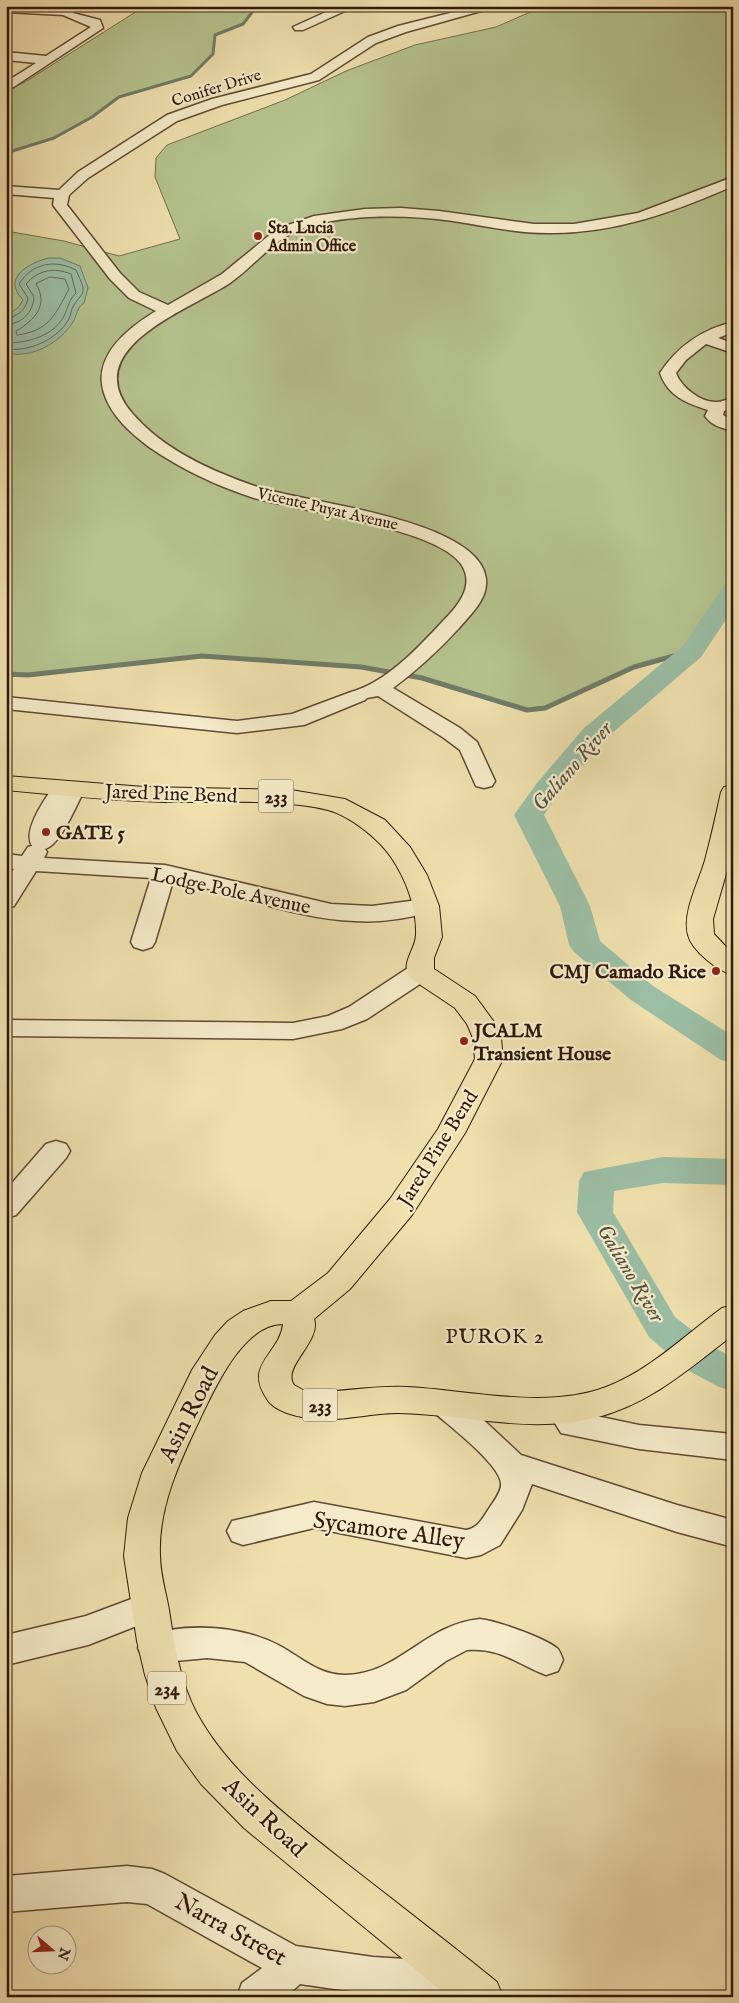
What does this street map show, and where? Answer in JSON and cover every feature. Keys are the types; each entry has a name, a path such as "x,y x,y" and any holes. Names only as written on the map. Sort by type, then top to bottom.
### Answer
{"main road":[{"name":"Jared Pine Bend","path":"6,782 69,789 144,794 291,797 336,804 376,825 401,852 414,875 426,906 428,938 421,958 420,972 465,1002 480,1022 487,1038 489,1059 450,1133 401,1207 339,1280 296,1315"},
{"path":"733,792 728,826 700,919 701,936 719,957 733,966"},
{"name":"Asin Road","path":"296,1315 277,1312 265,1314 255,1319 221,1349 166,1453 146,1515 142,1551 156,1648 167,1690 191,1739 243,1802 469,1986"},
{"name":"233","path":"296,1315 300,1326 281,1360 274,1380 277,1388 285,1396 310,1404 404,1400 447,1405 562,1410 603,1403 620,1396 654,1376 733,1317"}],"street":[{"path":"299,27 350,6"},
{"name":"Conifer Drive","path":"62,194 83,175 172,118 217,102 315,78 372,40 402,29 493,6"},
{"path":"6,8 68,9 69,15 92,20 96,23 97,28 6,88"},
{"path":"6,56 49,60"},
{"name":"Vicente Puyat Avenue","path":"6,703 237,727 296,720 375,689 411,664 472,601 478,589 477,575 465,556 443,541 412,528 290,502 250,490 184,460 146,436 131,423 111,394 108,382 111,364 118,351 136,332 169,310 226,278 278,234 294,226 323,219 363,213 401,212 436,214 522,227 581,228 657,213 733,180"},
{"path":"6,190 62,194 60,205 64,213 100,254 115,276 134,295 169,310"},
{"path":"725,406 684,396 674,388 668,373 682,354 705,339 733,327"},
{"path":"705,339 733,348"},
{"path":"725,406 714,412 717,420 733,426"},
{"path":"375,689 452,733 469,747 484,781"},
{"path":"6,901 29,864 69,789"},
{"name":"Lodge Pole Avenue","path":"6,860 29,864 164,872 193,877 325,911 370,914 426,906"},
{"path":"143,942 164,872"},
{"path":"6,1028 293,1031 333,1023 358,1013 420,972"},
{"path":"6,1208 56,1151"},
{"path":"447,1405 511,1465 568,1480 652,1510 733,1534"},
{"path":"562,1410 572,1424 639,1437 733,1447"},
{"name":"Sycamore Alley","path":"242,1531 314,1516 354,1521 473,1544 488,1535 511,1502 517,1485 511,1465"},
{"path":"6,1650 88,1630 150,1606"},
{"path":"156,1648 210,1643 256,1651 314,1684 337,1690 375,1687 395,1678 423,1658 460,1636 481,1634 500,1638 546,1660"},
{"name":"Narra Street","path":"6,1894 127,1884 152,1887 292,1964 373,1976 469,1986"},
{"path":"256,1997 283,1975 292,1964"}],"shaded area":[{"path":"145,6 269,6 254,11 243,24 215,35 213,54 191,76 119,97 92,117 54,138 6,153 6,104 10,100 6,99 6,91 25,82"},
{"path":"544,6 733,6 733,590 692,651 634,667 545,708 527,710 422,678 361,667 202,656 28,675 6,674 6,231 64,241 119,256 180,239 155,177 156,158 167,145 285,100 346,71 415,45 496,27"}],"water":[{"path":"48,258 60,258 80,266 88,288 84,303 67,330 53,343 26,354 6,353 6,315 18,308 23,300 17,292 16,279 25,268"}],"waterway":[{"path":"6,153 54,138 92,117 119,97 191,76 213,54 215,35 243,24 253,11 269,6"},
{"name":"Galiano River","path":"733,590 692,651 594,734 547,789 529,815 575,906 585,945 642,993 733,1052"},
{"path":"6,674 28,675 202,656 361,667 422,678 527,710 545,708 634,667 692,651"},
{"name":"Galiano River","path":"733,1172 663,1170 597,1181 595,1212 662,1327 701,1359 733,1376"}],"place":[{"name":"Sta. Lucia Admin Office","path":"258,236"},
{"name":"GATE 5","path":"46,832"},
{"name":"CMJ Camado Rice","path":"716,971"},
{"name":"JCALM Transient House","path":"464,1041"}],"district":[{"name":"PUROK 2","path":"495,1336"}]}
